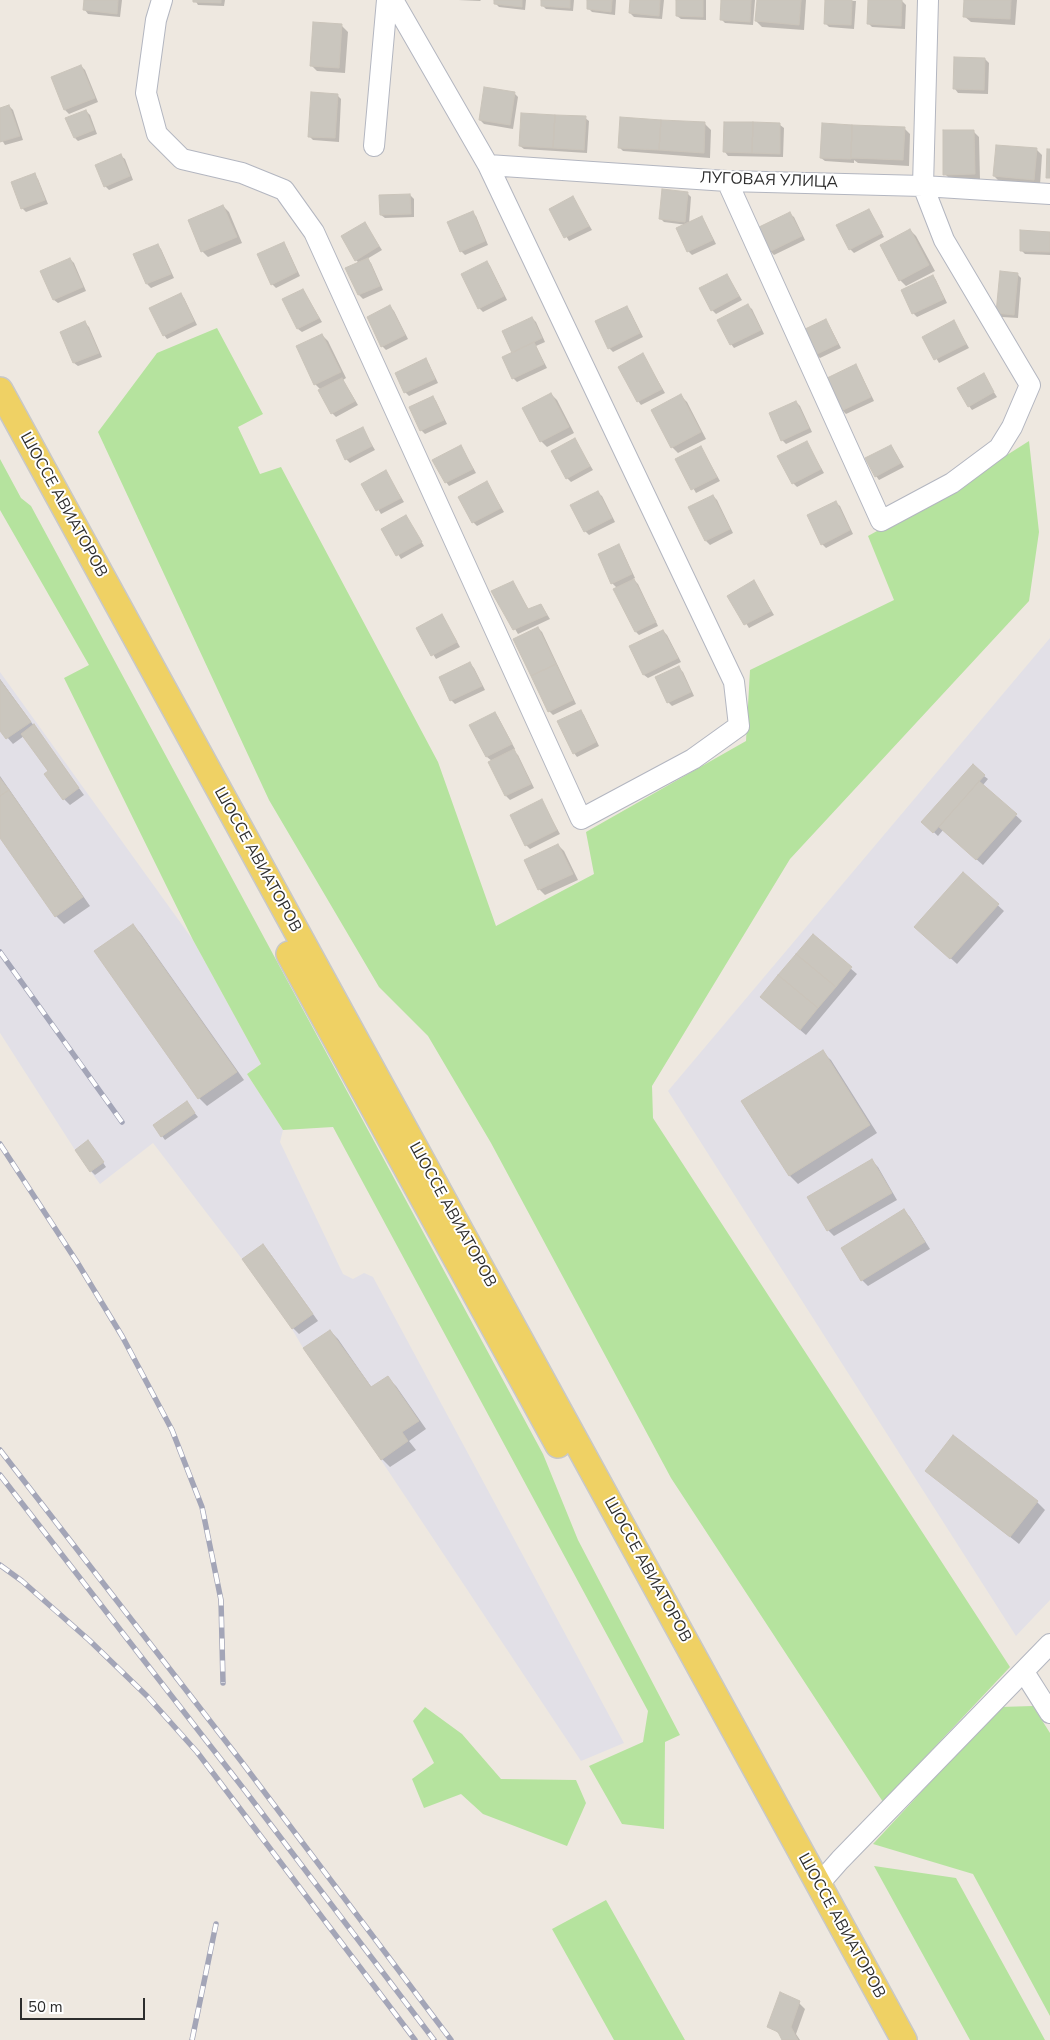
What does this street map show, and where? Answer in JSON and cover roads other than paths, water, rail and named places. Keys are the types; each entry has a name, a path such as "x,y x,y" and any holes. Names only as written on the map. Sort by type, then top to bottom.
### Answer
{"main road":[{"name":"ШОССЕ АВИАТОРОВ","path":"0,390 904,2040"},
{"name":"ШОССЕ АВИАТОРОВ","path":"0,426 478,1302 885,2040"}],"street":[{"path":"162,0 156,20 146,93 157,134 182,159 242,173 284,190 314,232 581,819 693,759 739,726 734,682 488,164 393,0"},
{"path":"374,146 386,0"},
{"path":"727,181 881,521 952,483 999,448 1012,427 1030,385 944,240 923,186 928,0"},
{"name":"ЛУГОВАЯ УЛИЦА","path":"488,164 727,181 923,186 1050,194"},
{"path":"818,1885 1050,1644"},
{"path":"1024,1672 1050,1713"}],"railway":[{"path":"0,952 122,1122"},
{"path":"0,1144 77,1262 122,1336 172,1430 202,1507 221,1600 223,1683"},
{"path":"0,1450 241,1761 451,2040"},
{"path":"0,1475 243,1788 434,2040"},
{"path":"0,1565 22,1581 89,1640 147,1696 197,1752 415,2040"},
{"path":"192,2040 216,1924"}]}
